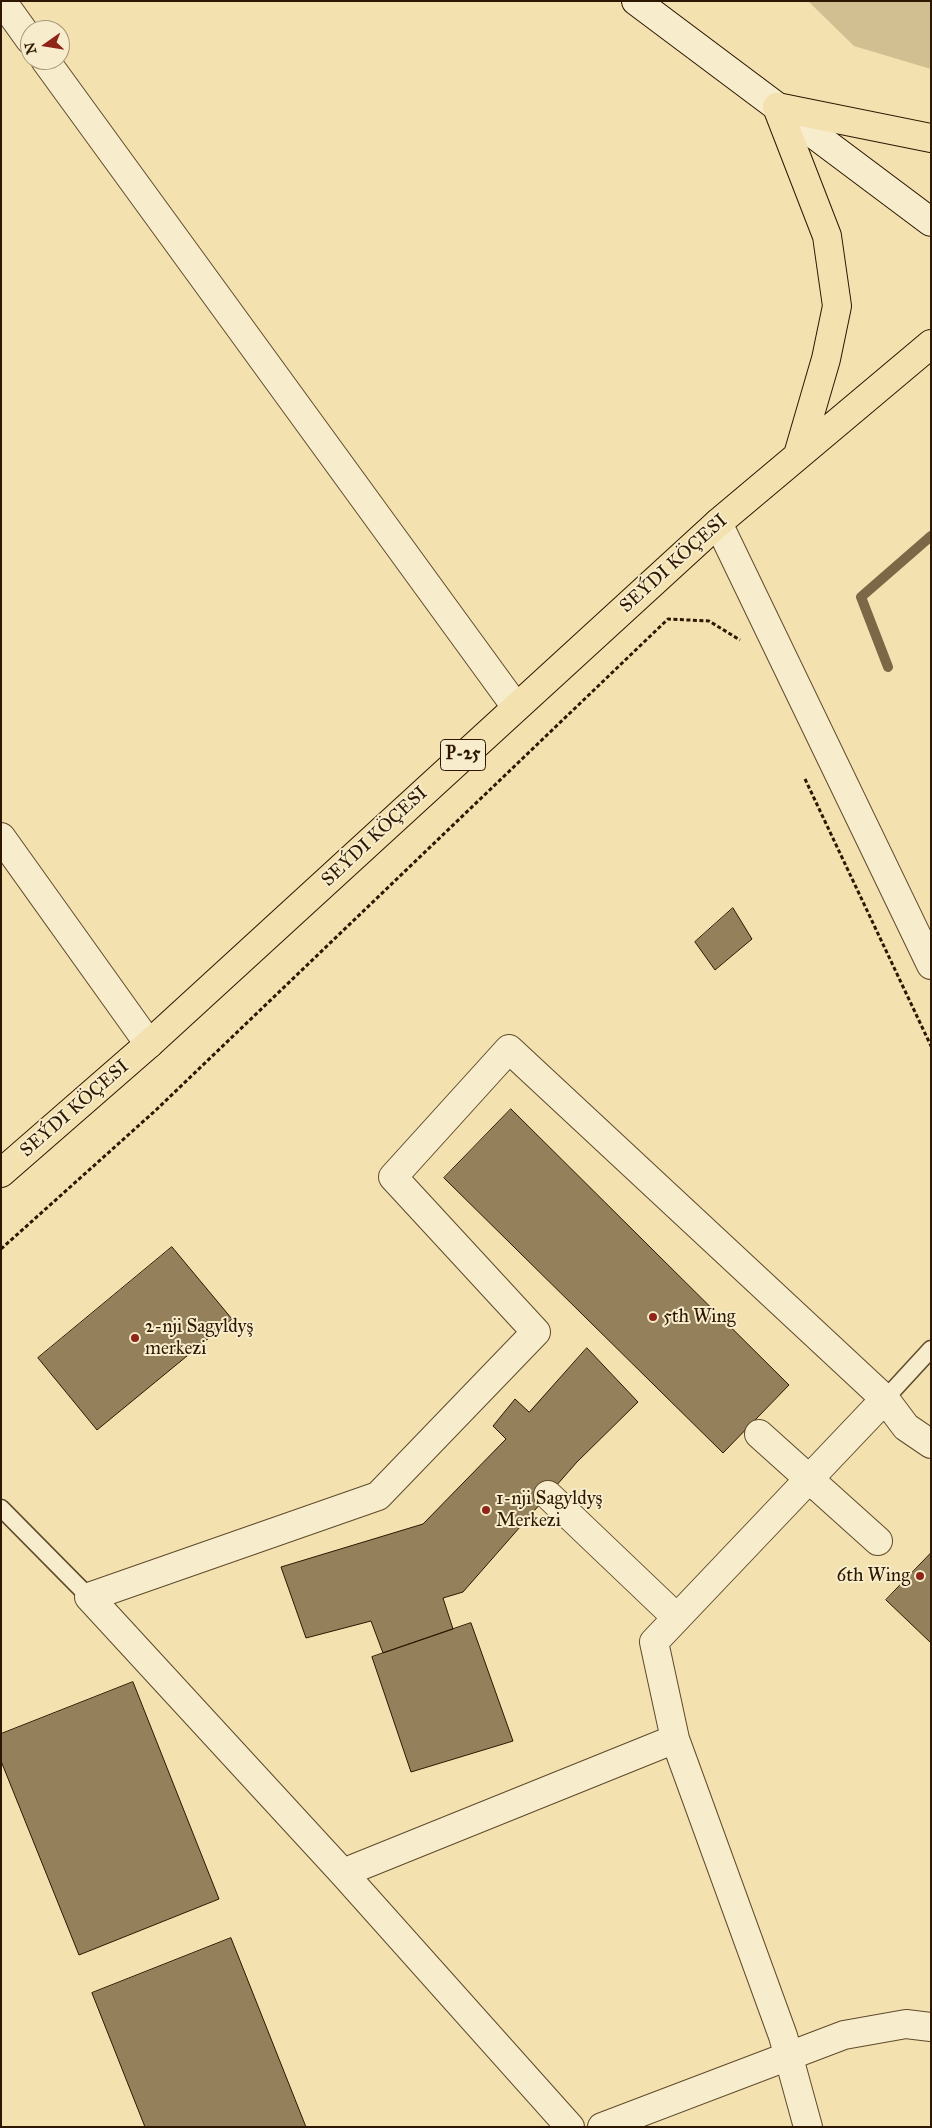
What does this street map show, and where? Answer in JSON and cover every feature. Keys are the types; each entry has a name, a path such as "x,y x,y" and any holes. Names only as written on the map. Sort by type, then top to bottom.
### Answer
{"main road":[{"path":"777,107 931,138"},
{"path":"777,107 827,236 838,306 826,359 798,455"},
{"name":"SEÝDI KÖÇESI","path":"1,1173 150,1044 718,524 931,344"}],"street":[{"path":"2,1 20,26"},
{"path":"636,1 931,222"},
{"path":"52,70 516,707"},
{"path":"718,524 931,965"},
{"path":"1,837 150,1044"},
{"path":"570,2127 343,1873 89,1597 378,1496 536,1332 393,1177 509,1048 885,1399 906,1428 931,1444"},
{"path":"808,2127 783,2036 675,1739 654,1642 885,1399"},
{"path":"759,1434 878,1541"},
{"path":"548,1495 677,1618"},
{"path":"343,1873 675,1739"},
{"path":"602,2127 844,2035 906,2024 931,2027"}],"lane":[{"path":"885,1399 931,1348"},
{"path":"1,1508 89,1597"}],"path":[{"path":"1,1249 156,1110 668,619 708,621 739,640 744,649"},
{"path":"803,775 931,1046"}],"shaded area":[{"path":"808,1 931,1 931,69 854,46"}],"building":[{"path":"733,908 752,939 715,970 695,942"},
{"name":"5th Wing","path":"511,1109 789,1385 723,1453 444,1178"},
{"name":"2-nji Sagyldyş merkezi","path":"172,1247 232,1319 97,1430 38,1358"},
{"name":"1-nji Sagyldyş Merkezi","path":"587,1348 638,1402 577,1462 463,1592 443,1598 453,1629 383,1653 371,1621 306,1638 281,1567 423,1524 506,1439 493,1426 515,1399 529,1412"},
{"name":"6th Wing","path":"931,1553 931,1643 886,1600"},
{"path":"471,1623 513,1741 411,1772 372,1657"},
{"path":"133,1682 219,1899 79,1955 1,1761 1,1734"},
{"path":"231,1938 306,2127 145,2127 92,1993"}],"waterway":[{"path":"888,667 861,597 931,536"}],"place":[{"name":"5th Wing","path":"653,1317"},
{"name":"2-nji Sagyldyş merkezi","path":"135,1338"},
{"name":"1-nji Sagyldyş Merkezi","path":"486,1510"},
{"name":"6th Wing","path":"920,1576"}]}
